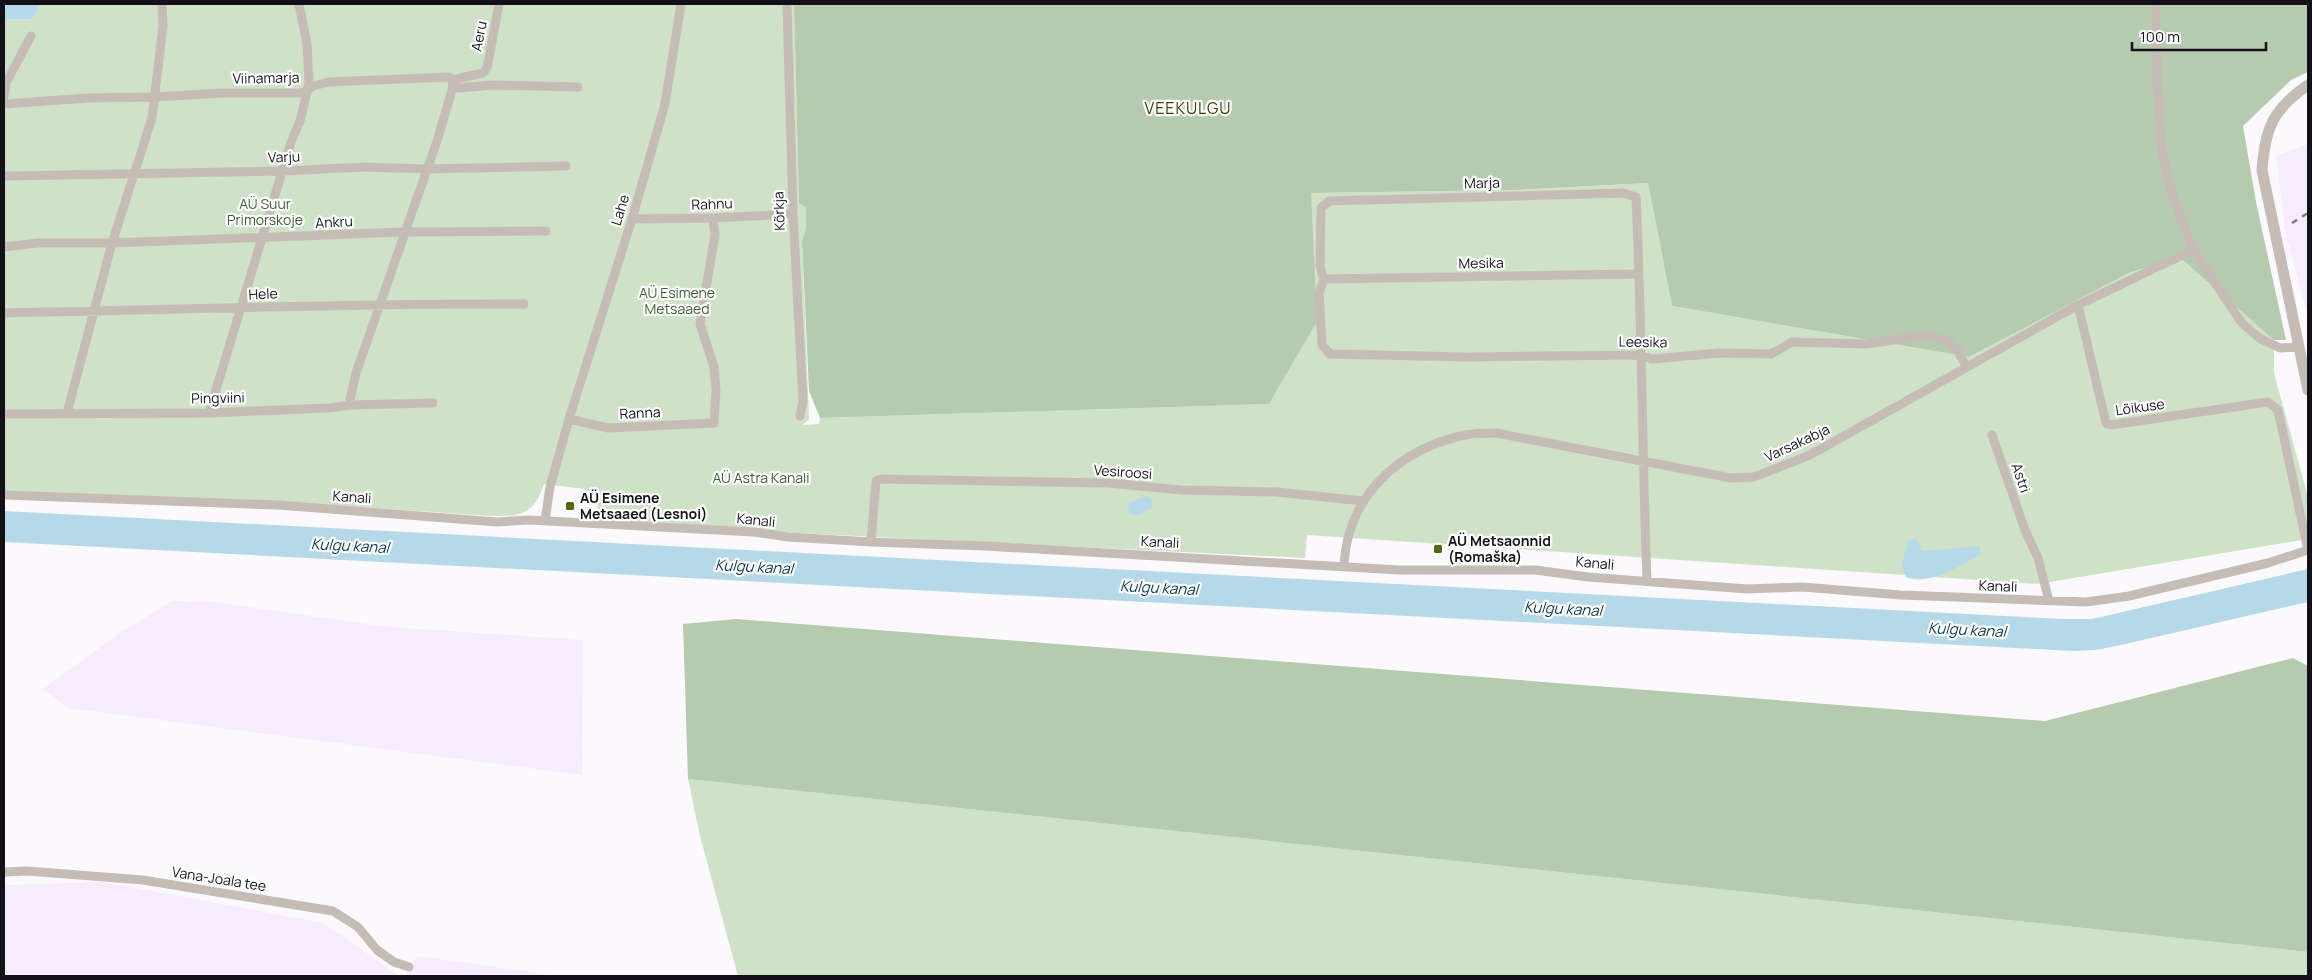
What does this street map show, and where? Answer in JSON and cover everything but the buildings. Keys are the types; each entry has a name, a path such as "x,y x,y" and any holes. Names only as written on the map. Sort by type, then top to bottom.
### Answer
{"street":[{"path":"67,413 112,243 152,118 163,26 162,4"},
{"path":"209,413 300,121 305,92 309,83 307,44 299,4"},
{"name":"Aeru","path":"453,83 483,73 487,68 499,4"},
{"name":"Lahe","path":"545,521 550,487 569,419 632,219 665,104 681,4"},
{"name":"Kõrkja","path":"787,4 793,214 802,401 800,416"},
{"path":"2156,4 2156,77 2162,153 2170,187 2193,250 2241,322 2253,333 2280,348 2299,347"},
{"path":"4,96 6,83 31,36"},
{"name":"Viinamarja","path":"4,104 222,92 305,92 313,86 329,82 449,78 459,88 492,85 578,87"},
{"path":"349,404 356,373 437,141 453,83"},
{"path":"2308,85 2286,103 2273,120 2264,143 2262,170 2308,390"},
{"name":"Varju","path":"4,176 75,173 134,175 364,167 426,169 566,166"},
{"name":"Marja","path":"1324,279 1320,266 1321,208 1329,202 1623,193 1636,197 1639,274"},
{"name":"Rahnu","path":"632,219 713,218 793,214"},
{"name":"Ranna","path":"569,419 608,428 714,422 716,390 714,367 700,324 715,235 713,218"},
{"name":"Ankru","path":"4,247 38,243 263,239 404,232 546,231"},
{"name":"Varsakabja","path":"1344,565 1350,530 1363,501 1399,461 1426,448 1466,435 1496,433 1730,478 1754,478 1810,455 2078,306 2193,250"},
{"path":"1639,274 1647,581"},
{"name":"Mesika","path":"1324,279 1639,274"},
{"name":"Leesika","path":"1324,279 1319,293 1322,345 1330,354 1466,358 1640,355 1652,359 1719,353 1772,354 1792,342 1866,344 1928,335 1948,341 1957,350 1967,367"},
{"name":"Hele","path":"4,313 240,309 380,304 524,304"},
{"name":"Lõikuse","path":"2078,306 2106,423 2111,425 2268,402 2278,410 2308,550"},
{"name":"Pingviini","path":"4,414 209,413 311,409 349,404 433,403"},
{"name":"Astri","path":"1992,435 2024,530 2038,558 2049,601"},
{"name":"Vesiroosi","path":"871,542 874,492 876,481 881,479 1108,483 1182,490 1277,492 1363,501"},
{"name":"Kanali","path":"4,495 278,505 497,522 545,521 753,532 788,537 871,542 986,546 1344,565 1398,570 1535,570 1747,589 1802,587 1927,596 2086,602 2129,596 2268,563 2308,550"},
{"name":"Vana-Joala tee","path":"4,872 26,871 144,880 333,911 358,927 377,950 394,962 409,967"}],"shaded area":[{"path":"2308,144 2308,318 2286,234 2276,156"},
{"path":"172,601 213,602 389,627 583,640 582,775 68,708 43,689 117,635"},
{"path":"105,882 323,923 400,976 4,976 4,885"},
{"path":"417,956 560,976 405,976"}],"green space":[{"path":"38,4 794,4 799,203 806,208 806,228 802,243 809,420 802,425 819,424 820,418 1269,404 1317,322 1310,193 1515,190 1648,183 1672,306 1969,357 2129,273 2179,257 2274,340 2274,373 2308,497 2308,539 2038,584 1307,535 1305,558 796,533 597,520 598,499 583,499 584,489 544,484 540,495 530,508 510,516 304,503 4,492 4,20 31,19 37,12"},
{"path":"794,4 2308,4 2308,72 2291,80 2243,126 2256,202 2286,340 2274,340 2179,257 2129,273 1969,357 1672,306 1648,183 1515,190 1311,193 1317,322 1269,404 820,418 809,391 802,242 806,228 806,208 799,203"},
{"path":"736,619 2045,721 2293,658 2308,666 2308,952 688,779 683,624"},
{"path":"688,779 2308,952 2308,976 738,976 700,836"}],"water":[{"path":"4,4 38,4 37,12 31,19 4,20"},
{"path":"1147,496 1151,499 1153,507 1140,515 1132,515 1128,509 1129,502"},
{"name":"Kulgu kanal","path":"4,511 2062,619 2092,619 2308,569 2308,602 2121,645 2096,650 2074,651 4,542"},
{"path":"1916,538 1922,551 1980,546 1980,555 1944,574 1934,577 1915,579 1906,577 1902,564 1908,541"}],"railway":[{"path":"2292,223 2308,213"}],"place":[{"name":"AÜ Esimene Metsaaed (Lesnoi)","path":"570,506"},
{"name":"AÜ Metsaonnid (Romaška)","path":"1438,549"}],"district":[{"name":"VEEKULGU","path":"1188,108"}],"park label":[{"name":"AÜ Suur Primorskoje","path":"265,212"},
{"name":"AÜ Esimene Metsaaed","path":"677,302"},
{"name":"AÜ Astra Kanali","path":"761,478"}]}
